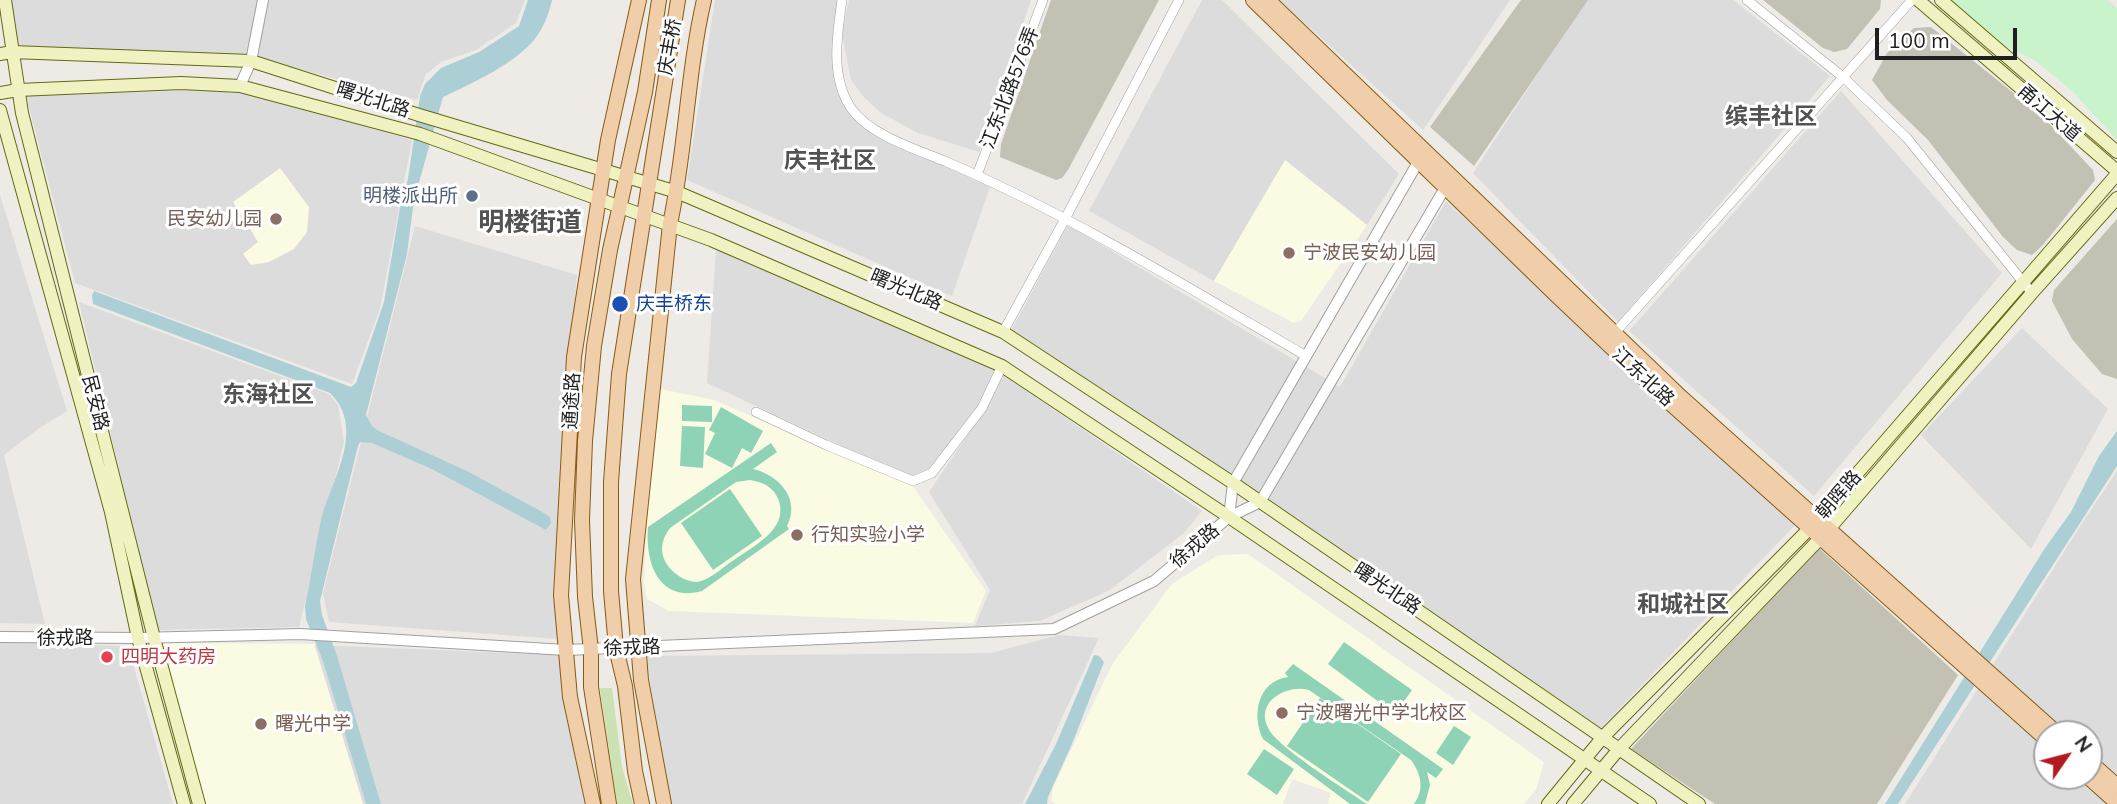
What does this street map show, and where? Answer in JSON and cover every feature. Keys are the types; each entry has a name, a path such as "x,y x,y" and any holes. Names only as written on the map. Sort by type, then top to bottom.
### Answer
{"main road":[{"name":"民安路","path":"5,0 6,53 18,90 154,638 199,804"},
{"name":"通途路","path":"593,804 570,697 561,595 575,357 597,199 639,0"},
{"name":"庆丰桥","path":"645,92 659,0"},
{"name":"庆丰桥","path":"648,184 678,0"},
{"path":"664,804 641,680 633,579 670,225 677,192 695,41 704,0"},
{"name":"江东北路","path":"1253,0 1449,181 1610,338 1813,524 1969,654 2033,725"},
{"name":"江东北路","path":"1268,0 1422,156"},
{"name":"甬江大道","path":"1918,0 2117,172"},
{"name":"甬江大道","path":"1941,0 2117,152"},
{"name":"曙光北路","path":"6,53 251,61 446,124 677,192 1003,332 1233,483 1699,804"},
{"name":"曙光北路","path":"0,93 181,83 240,86 420,134 670,225 1002,366 1650,804"},
{"name":"通途路","path":"609,804 591,687 591,650 585,597 585,441 594,346 610,250 645,92"},
{"name":"民安路","path":"0,110 111,512 138,638 184,804"},
{"name":"朝晖路","path":"1573,804 1619,748 1825,534 2027,288 2117,172"},
{"path":"642,804 635,771 625,686 616,648 611,591 611,482 619,374 648,184"},
{"name":"朝晖路","path":"1548,804 1603,737 1813,524 2027,288 2117,198"},
{"name":"江东北路","path":"1825,534 1968,671 1997,687 2040,720"},
{"path":"2103,774 2117,786"},
{"path":"2103,790 2117,803"}],"street":[{"path":"240,86 251,61 263,0"},
{"path":"842,0 836,37 838,73 849,106 880,133 977,175 1065,219 1306,356"},
{"name":"江东北路576弄","path":"977,175 1042,0"},
{"path":"1003,332 1179,0"},
{"path":"1747,0 1843,77 1908,138 2027,288"},
{"path":"1610,338 1912,0"},
{"name":"徐戎路","path":"1229,517 1233,483 1422,156"},
{"path":"1260,502 1449,181"},
{"path":"755,412 913,481 932,473 982,408 1002,366"},
{"name":"徐戎路","path":"0,637 154,638 300,634 591,650 1054,629 1154,581 1229,517 1260,502"}],"shaded area":[{"path":"10,0 525,0 516,23 476,50 441,62 426,74 417,100 249,56 14,49"},
{"path":"715,0 839,0 833,39 835,74 841,96 880,137 990,187 952,296 687,180"},
{"path":"849,0 1031,0 979,152 918,133 881,113 863,96 851,80 842,34"},
{"path":"1051,0 1159,0 1068,170 1062,178 1056,180 1000,157 1001,144"},
{"path":"1202,0 1222,0 1399,174 1367,225 1285,161 1214,281 1089,211"},
{"path":"1279,0 1510,0 1423,130"},
{"path":"1521,0 1588,0 1474,166 1430,127"},
{"path":"1586,0 1733,0 1830,76 1618,322 1473,173"},
{"path":"1763,0 1881,0 1880,9 1847,49 1834,52 1823,48"},
{"path":"1931,27 2041,115 2093,170 2095,180 2032,255 2017,250 2003,237 1928,140 1887,100 1872,80 1887,53 1914,28"},
{"path":"183,90 245,93 412,140 380,309 352,384 75,283 26,96"},
{"path":"1841,91 2002,273 1814,496 1629,331"},
{"name":"宁波民安幼儿园","path":"1285,160 1367,225 1301,321 1294,323 1214,281"},
{"name":"民安幼儿园","path":"280,168 309,207 307,232 294,249 269,262 251,265 243,254 258,242 233,202"},
{"path":"0,195 67,411 4,455 45,624 0,623"},
{"path":"1446,201 1795,525 1600,729 1011,331 1068,225 1340,387"},
{"path":"2117,219 2117,379 2102,374 2072,339 2052,301 2054,290"},
{"path":"415,226 577,275 559,537 557,639 329,622 323,593"},
{"path":"716,249 996,368 979,405 930,471 907,477 707,383"},
{"path":"79,302 329,394 338,405 344,442 299,627 158,630"},
{"path":"2022,328 2108,409 2031,549 1921,435"},
{"path":"1002,374 1202,511 1184,533 1110,590 1040,621 975,626 990,590 929,492 975,424"},
{"name":"行知实验小学","path":"656,388 714,400 912,485 986,591 973,623 669,611 647,599 644,584 648,487"},
{"path":"2117,471 2117,804 1905,804 2086,517"},
{"path":"1819,548 1958,675 1877,804 1715,804 1631,749"},
{"name":"宁波曙光中学北校区","path":"1248,554 1544,762 1536,790 1524,804 1328,804 1331,793 1292,779 1283,804 1056,804 1051,801 1053,787 1113,663 1172,584 1218,555"},
{"path":"1059,635 1099,638 1022,804 670,804 646,656 991,653"},
{"path":"0,642 128,646 173,804 0,804"},
{"name":"曙光中学","path":"161,643 314,644 363,804 205,804"},
{"path":"315,645 560,655 563,700 586,804 363,804"}],"green space":[{"path":"1949,0 2107,0 2117,8 2117,140 2072,91 2036,61 2007,47"},
{"path":"682,405 712,406 712,422 682,421"},
{"path":"721,407 763,431 751,453 742,448 732,468 705,454 715,433 709,430"},
{"path":"682,426 705,427 703,468 680,466"},
{"path":"771,443 777,452 753,469 771,477 785,490 791,507 787,526 789,529 702,591 675,591 657,577 649,553 648,527","holes":["750,480 764,484 777,496 780,511 774,529 759,543 707,579 692,582 675,573 666,563 662,549 663,540 670,528 736,482"]},
{"path":"730,489 762,536 713,570 681,523"},
{"path":"1344,642 1412,690 1395,714 1328,664"},
{"path":"1293,664 1443,769 1436,778 1427,772 1430,785 1425,804 1414,804 1421,787 1411,760 1309,690 1291,690 1275,697 1266,710 1268,728 1298,757 1367,804 1350,804 1263,739 1258,720 1260,700 1270,685 1288,677 1285,673"},
{"path":"600,688 612,688 622,767 633,804 617,804"},
{"path":"1320,698 1401,754 1368,802 1287,746"},
{"path":"1454,726 1471,737 1453,765 1436,753"},
{"path":"1264,749 1294,769 1277,795 1247,774"}],"water":[{"path":"528,0 552,0 545,21 534,40 504,65 443,97 414,200 407,254 366,415 377,430 469,472 544,513 550,517 551,523 546,530 432,469 372,443 360,442 320,601 322,615 337,656 381,804 366,804 323,661 306,619 305,606 321,520 343,455 346,422 341,407 330,393 93,304 92,295 94,291 351,387 356,383 384,302 400,207 408,179 420,96 425,84 441,68 479,52 519,26"},
{"path":"2117,431 2117,466 1898,804 1885,804 2045,548 2071,512 2099,456"},
{"path":"1094,655 1104,662 1047,804 1025,804 1056,744"}],"place":[{"name":"明楼派出所","path":"472,196"},
{"name":"民安幼儿园","path":"276,219"},
{"name":"宁波民安幼儿园","path":"1289,253"},
{"name":"庆丰桥东","path":"620,304"},
{"name":"行知实验小学","path":"797,535"},
{"name":"四明大药房","path":"107,657"},
{"name":"宁波曙光中学北校区","path":"1282,713"},
{"name":"曙光中学","path":"261,724"}],"district":[{"name":"缤丰社区","path":"1771,117"},
{"name":"庆丰社区","path":"830,161"},
{"name":"明楼街道","path":"530,223"},
{"name":"东海社区","path":"268,395"},
{"name":"和城社区","path":"1683,605"}]}
